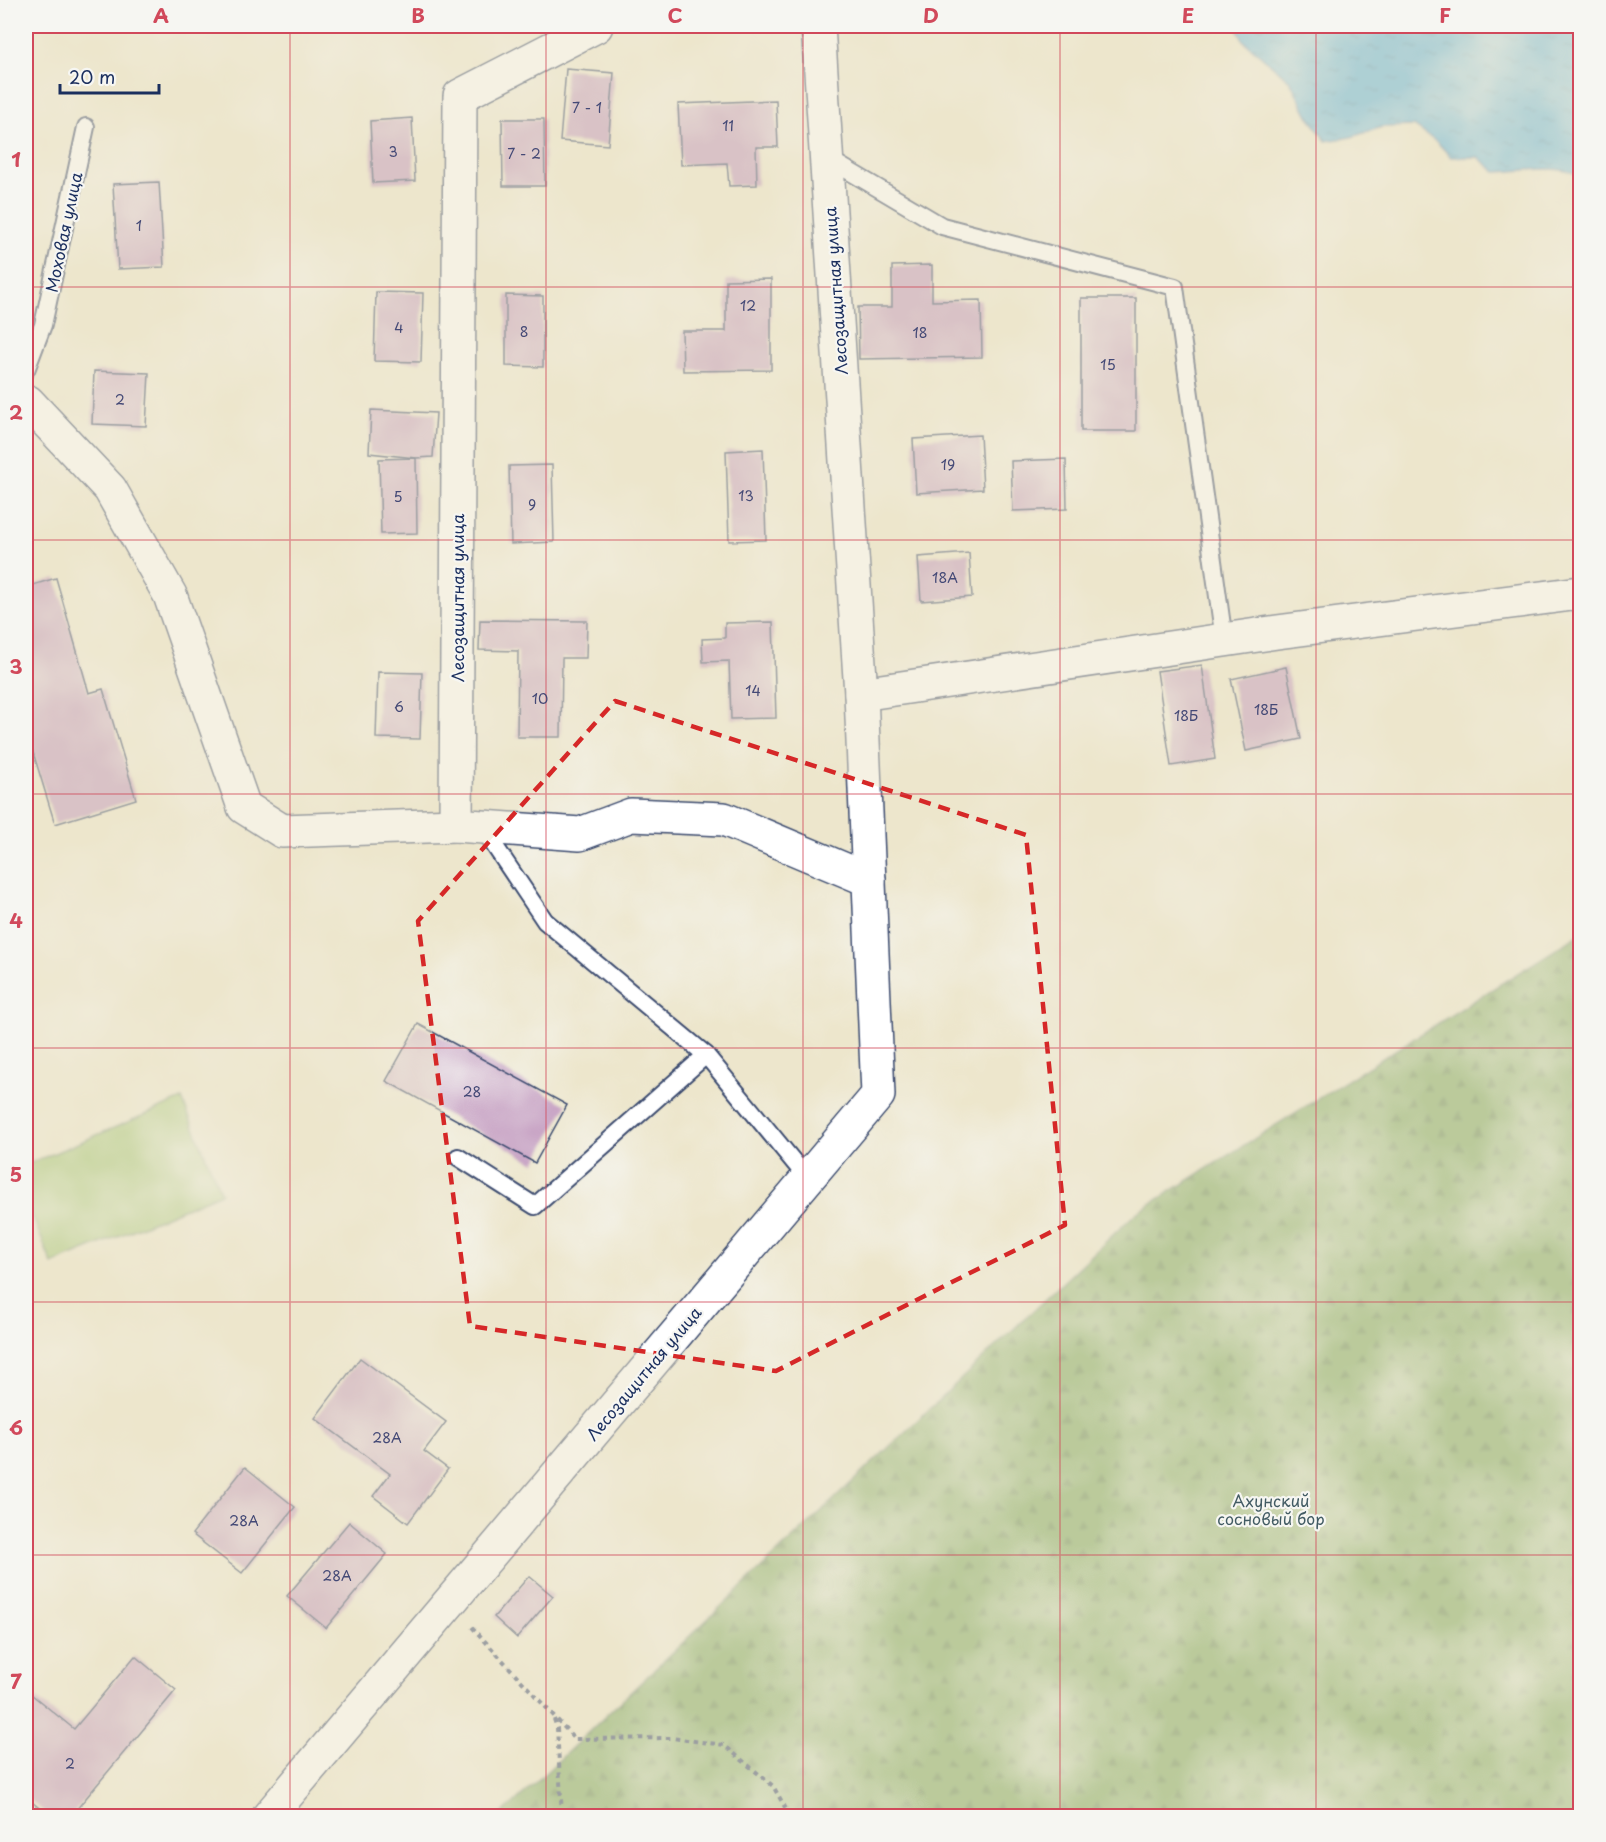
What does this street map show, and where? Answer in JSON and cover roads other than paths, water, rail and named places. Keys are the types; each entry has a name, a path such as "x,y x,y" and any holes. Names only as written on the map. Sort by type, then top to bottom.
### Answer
{"street":[{"name":"Лесозащитная улица","path":"469,826 460,96 596,26"},
{"name":"Лесозащитная улица","path":"269,1816 878,1095 861,694 818,26"},
{"path":"26,402 110,489 170,595 244,807 282,831 469,826 580,834 631,815 724,819 869,880"},
{"path":"861,694 1224,640 1581,593"}],"lane":[{"name":"Моховая улица","path":"26,370 43,325 86,127"},
{"path":"827,158 942,226 1174,287 1224,640"},
{"path":"469,826 545,921 706,1055 807,1178"},
{"path":"458,1156 535,1206 706,1055"}],"water":[{"path":"1236,26 1580,26 1580,175 1549,169 1496,172 1478,157 1451,157 1438,143 1414,126 1382,127 1351,137 1326,141 1308,115 1290,81 1243,40"}],"park label":[{"name":"Ахунский сосновый бор","path":"1271,1509"}]}
